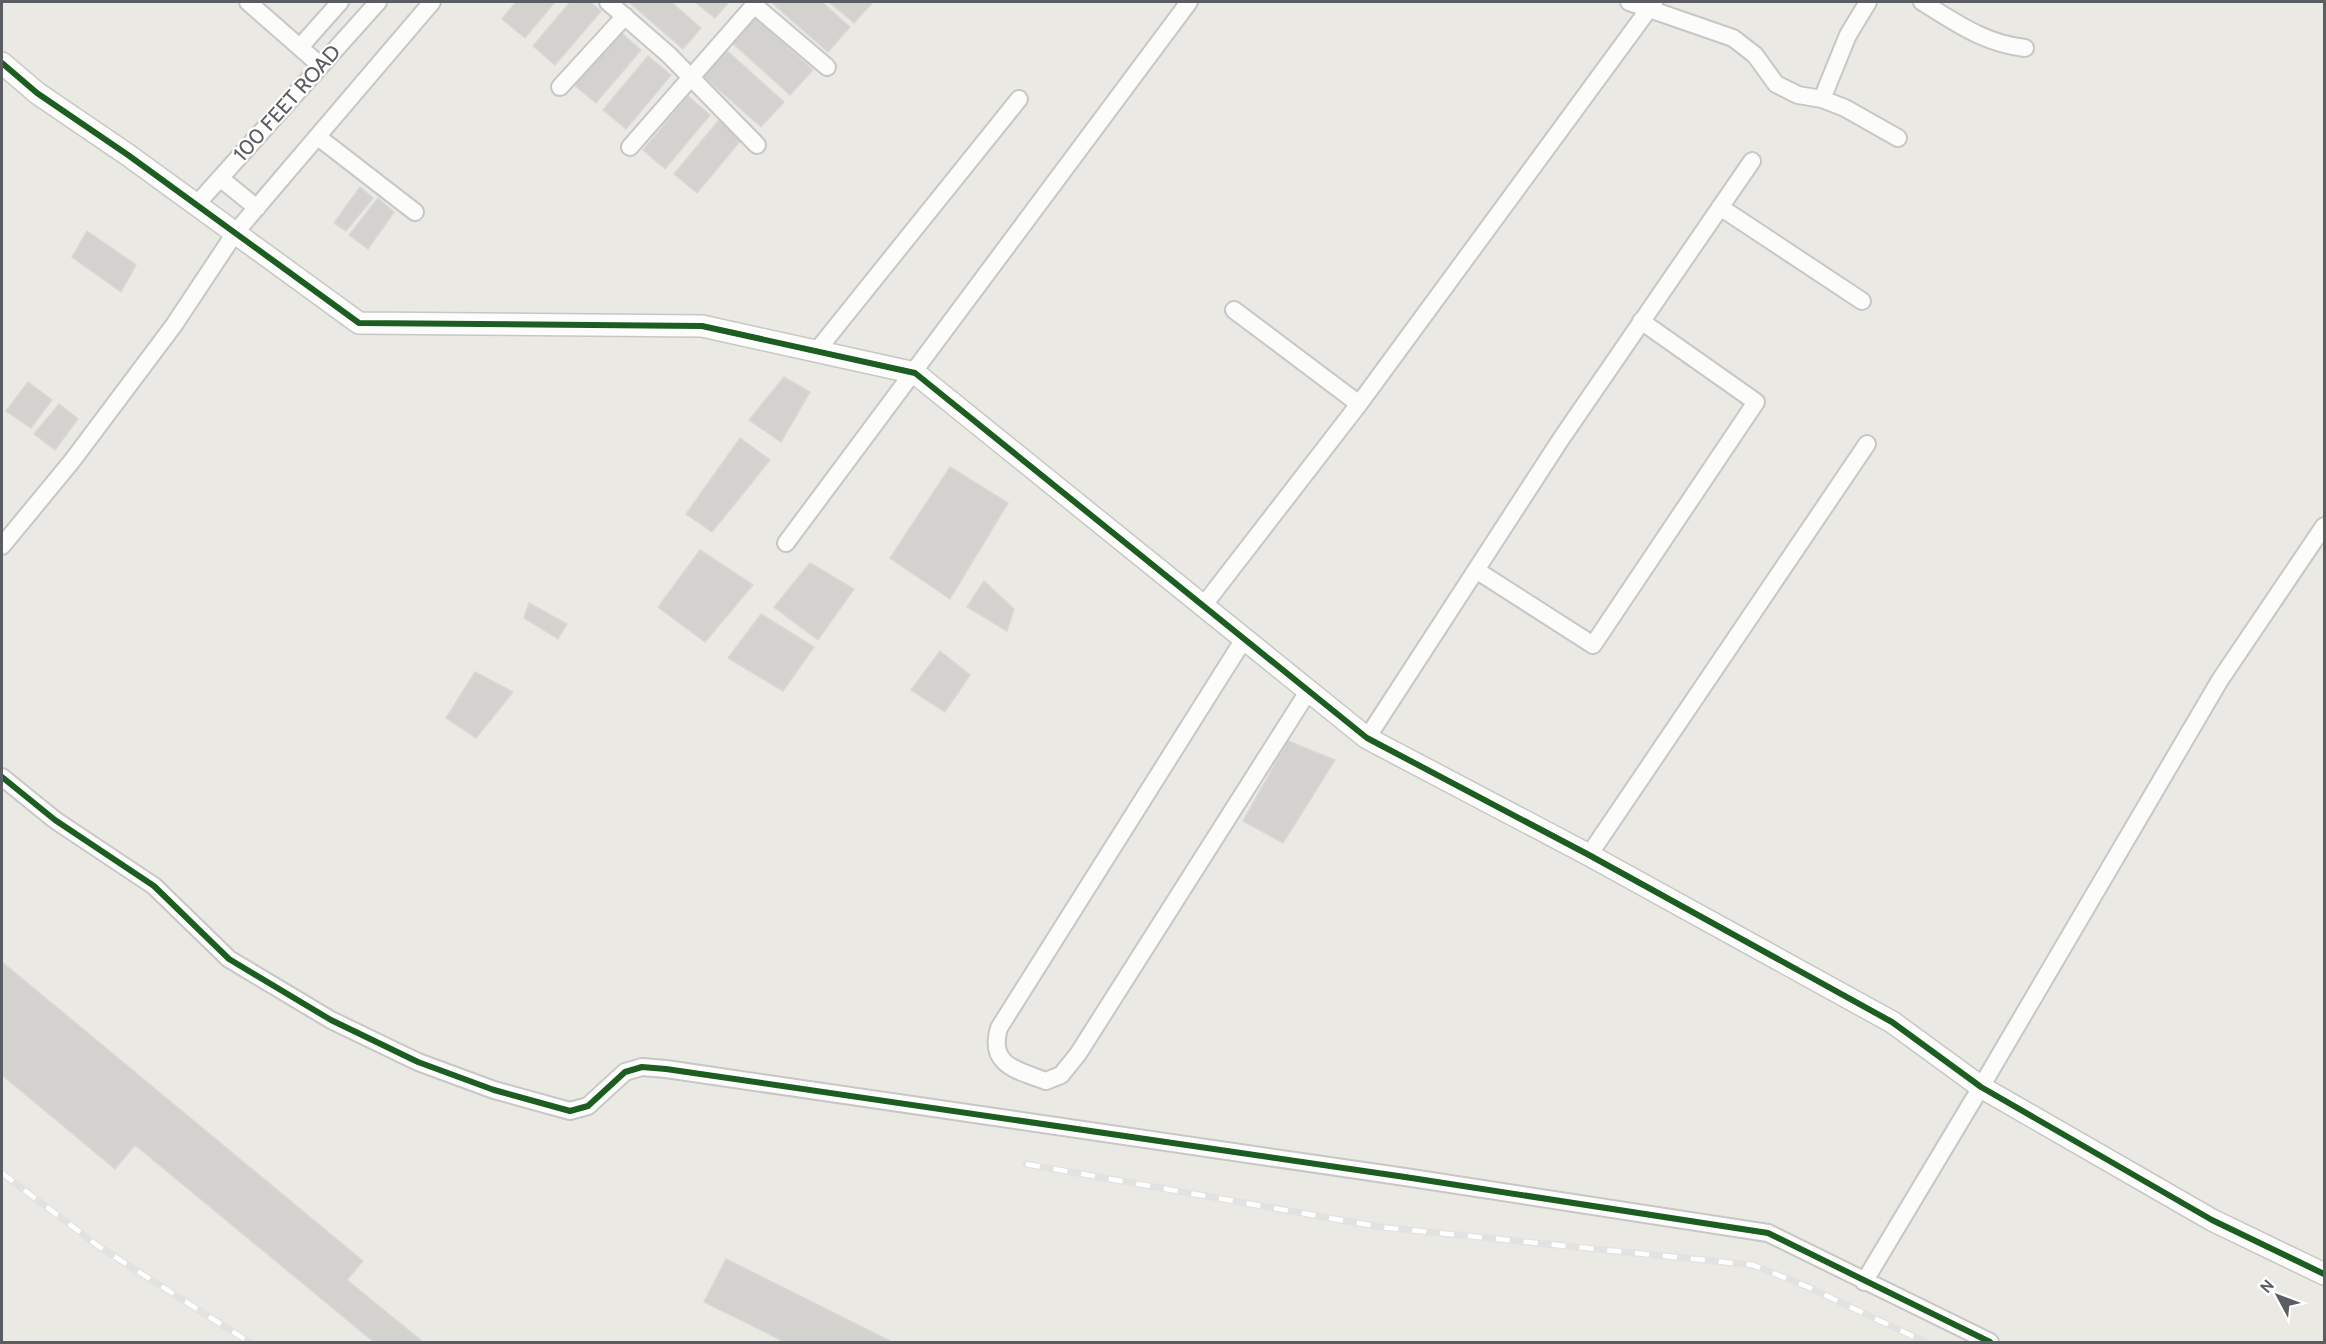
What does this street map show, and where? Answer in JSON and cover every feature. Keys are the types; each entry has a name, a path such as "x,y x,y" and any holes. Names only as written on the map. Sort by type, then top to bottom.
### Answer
{"street":[{"path":"248,2 321,66"},
{"path":"300,47 340,2"},
{"name":"100 FEET ROAD","path":"196,205 378,2"},
{"path":"2,546 72,461 167,334 235,233 432,2"},
{"path":"608,2 690,77 757,145"},
{"path":"786,543 915,373 1189,2"},
{"path":"1629,2 1651,6 1733,38 1755,55 1776,84 1798,95 1822,99 1898,138"},
{"path":"1822,99 1848,35 1868,2"},
{"path":"1922,2 1982,39 2003,46 2025,48"},
{"path":"630,147 756,3 827,67"},
{"path":"1203,606 1359,404 1651,6"},
{"path":"560,87 625,16"},
{"path":"2,63 37,93 359,323 702,327 915,373 1367,738 1589,855 1892,1022 1982,1087 2212,1220 2325,1274"},
{"path":"815,353 1019,99"},
{"path":"318,137 415,212"},
{"path":"1367,738 1561,439 1752,161"},
{"path":"220,178 257,208"},
{"path":"1720,207 1862,301"},
{"path":"1234,310 1359,404"},
{"path":"1476,570 1593,645 1750,412 1756,402 1641,321"},
{"path":"1589,855 1867,444"},
{"path":"1864,1282 1982,1087 2220,680 2325,526"},
{"path":"1244,639 999,1028 994,1044 999,1059 1020,1071 1046,1081 1061,1075 1078,1054 1309,690"},
{"path":"2,777 55,820 154,886 230,959 332,1020 418,1062 494,1090 570,1111 588,1106 625,1072 642,1066 1405,1177 1768,1233 1990,1342"}],"building":[{"path":"516,2 555,2 525,38 502,19"},
{"path":"570,2 590,2 601,11 555,65 533,46"},
{"path":"629,2 671,2 701,28 683,49"},
{"path":"695,2 729,2 715,18"},
{"path":"771,2 822,2 850,27 828,52"},
{"path":"829,2 873,2 854,23"},
{"path":"753,16 813,70 790,95 730,41"},
{"path":"618,30 641,50 596,103 573,84"},
{"path":"724,48 784,102 761,127 701,74"},
{"path":"648,56 671,75 626,129 603,110"},
{"path":"688,96 710,115 665,169 643,150"},
{"path":"719,120 742,139 697,193 674,174"},
{"path":"360,187 373,198 346,231 334,223"},
{"path":"378,198 394,212 368,249 349,235"},
{"path":"87,231 136,265 121,292 72,257"},
{"path":"784,377 810,392 781,442 749,420"},
{"path":"28,382 52,400 31,428 6,411"},
{"path":"59,404 78,419 55,450 34,434"},
{"path":"740,438 770,460 712,532 686,514"},
{"path":"950,467 1008,503 950,599 890,558"},
{"path":"700,550 753,585 705,642 658,607"},
{"path":"810,563 854,589 818,640 774,607"},
{"path":"984,581 1014,609 1007,631 967,607"},
{"path":"529,603 567,624 558,639 524,618"},
{"path":"761,614 814,647 783,691 728,658"},
{"path":"940,651 970,675 945,712 911,690"},
{"path":"475,672 513,692 476,738 446,718"},
{"path":"1288,741 1335,760 1283,843 1243,821"},
{"path":"2,962 363,1261 347,1280 423,1342 374,1342 135,1145 115,1169 2,1075"},
{"path":"726,1259 892,1342 785,1342 704,1302"}],"railway":[{"path":"1026,1164 1380,1227 1753,1265 1808,1287 1925,1342"},
{"path":"2,1173 98,1246 249,1342"}],"cycle path":[{"path":"2,63 37,93 128,155 359,323 702,326 915,373 1367,738 1589,855 1892,1022 1981,1087 2212,1220 2324,1274"},
{"path":"2,777 55,820 154,886 229,959 331,1020 418,1062 494,1090 570,1111 588,1106 625,1072 642,1067 666,1069 1405,1177 1768,1233 1990,1342"}]}
